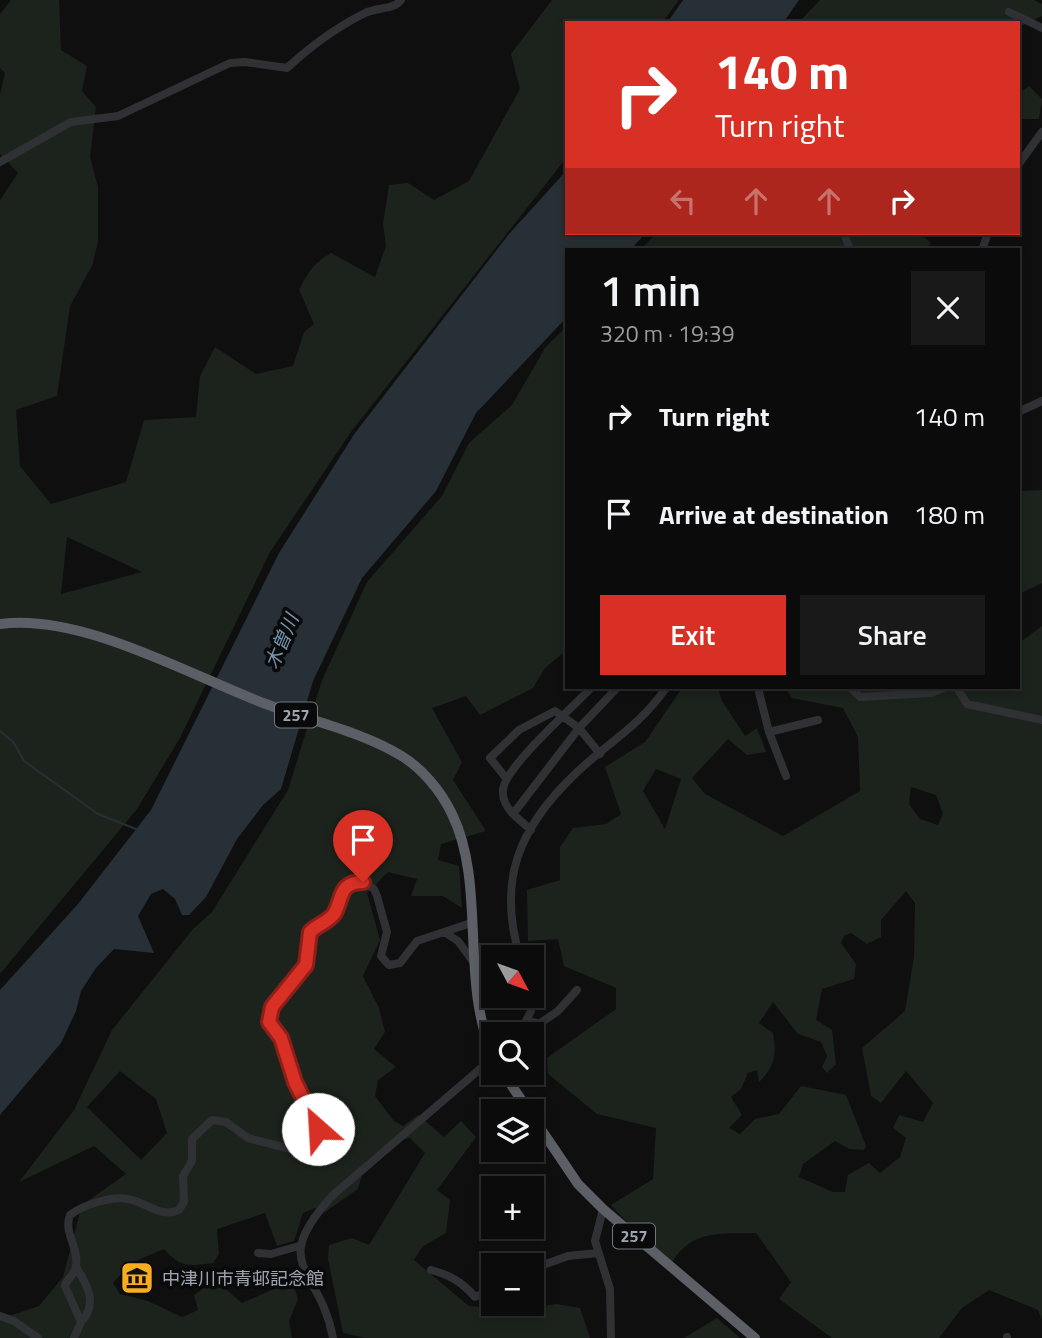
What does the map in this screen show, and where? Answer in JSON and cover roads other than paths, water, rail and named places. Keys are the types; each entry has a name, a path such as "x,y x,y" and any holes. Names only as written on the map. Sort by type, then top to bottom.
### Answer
{"highway":[{"name":"257","path":"0,624 20,621 53,625 121,645 399,754 432,783 451,811 463,844 481,1022"},
{"name":"257","path":"544,1134 578,1184 603,1209 755,1338"}],"street":[{"path":"0,162 71,122 118,116 230,63 245,62 287,68 333,30 371,10 394,6 401,0"},
{"path":"1009,12 1042,28"},
{"path":"1020,162 1042,132"},
{"path":"1020,411 1042,401"},
{"path":"531,830 506,806 502,792 506,778 590,689"},
{"path":"513,814 579,728 616,689"},
{"path":"516,945 510,924 510,884 520,850 531,830 565,785 643,718 665,689"},
{"path":"758,689 769,732 786,775"},
{"path":"852,689 860,697 931,693 941,689"},
{"path":"958,689 967,704 1042,720"},
{"path":"506,778 490,758 519,730 555,711 565,715 579,728 600,754"},
{"path":"769,732 818,720"},
{"path":"74,1338 81,1322 90,1312 91,1302 76,1267 76,1249 67,1226 69,1215 85,1207 116,1199 130,1199 166,1212 179,1210 184,1202 183,1176 192,1161 192,1139 212,1120 226,1122 248,1138 295,1150 315,1138 316,1124 295,1082 281,1038 270,1027 270,1012 306,965 310,932 335,913 339,896 351,884 363,882 369,885 377,896 387,932 380,956 389,965 400,963 417,941 471,923"},
{"path":"444,932 458,941 474,963"},
{"path":"529,1008 528,1020 539,1024 558,1011 577,990"},
{"path":"333,1338 318,1294 298,1257 299,1246 314,1215 333,1195 481,1067"},
{"path":"603,1209 595,1241 610,1289 611,1338"},
{"path":"258,1253 271,1254 299,1246"},
{"path":"544,1265 568,1256 598,1253"},
{"path":"76,1267 65,1286 71,1306 81,1322"},
{"path":"430,1270 464,1284 475,1297 481,1294"},
{"path":"0,1316 14,1321 38,1338"}],"water":[{"path":"683,0 799,0 784,21 668,21"},
{"name":"木曽川","path":"565,172 565,235 644,235 632,248 565,248 565,319 476,413 436,491 362,578 313,681 281,789 263,805 237,839 206,897 189,915 182,915 175,899 163,889 151,894 138,916 154,953 114,949 96,968 81,991 76,1011 61,1043 0,1115 0,990 78,904 151,810 279,553 355,433 509,234"}],"waterway":[{"path":"0,731 14,743 24,761 98,814 136,829"}],"place":[{"name":"中津川市青邨記念館","path":"137,1278"}]}
